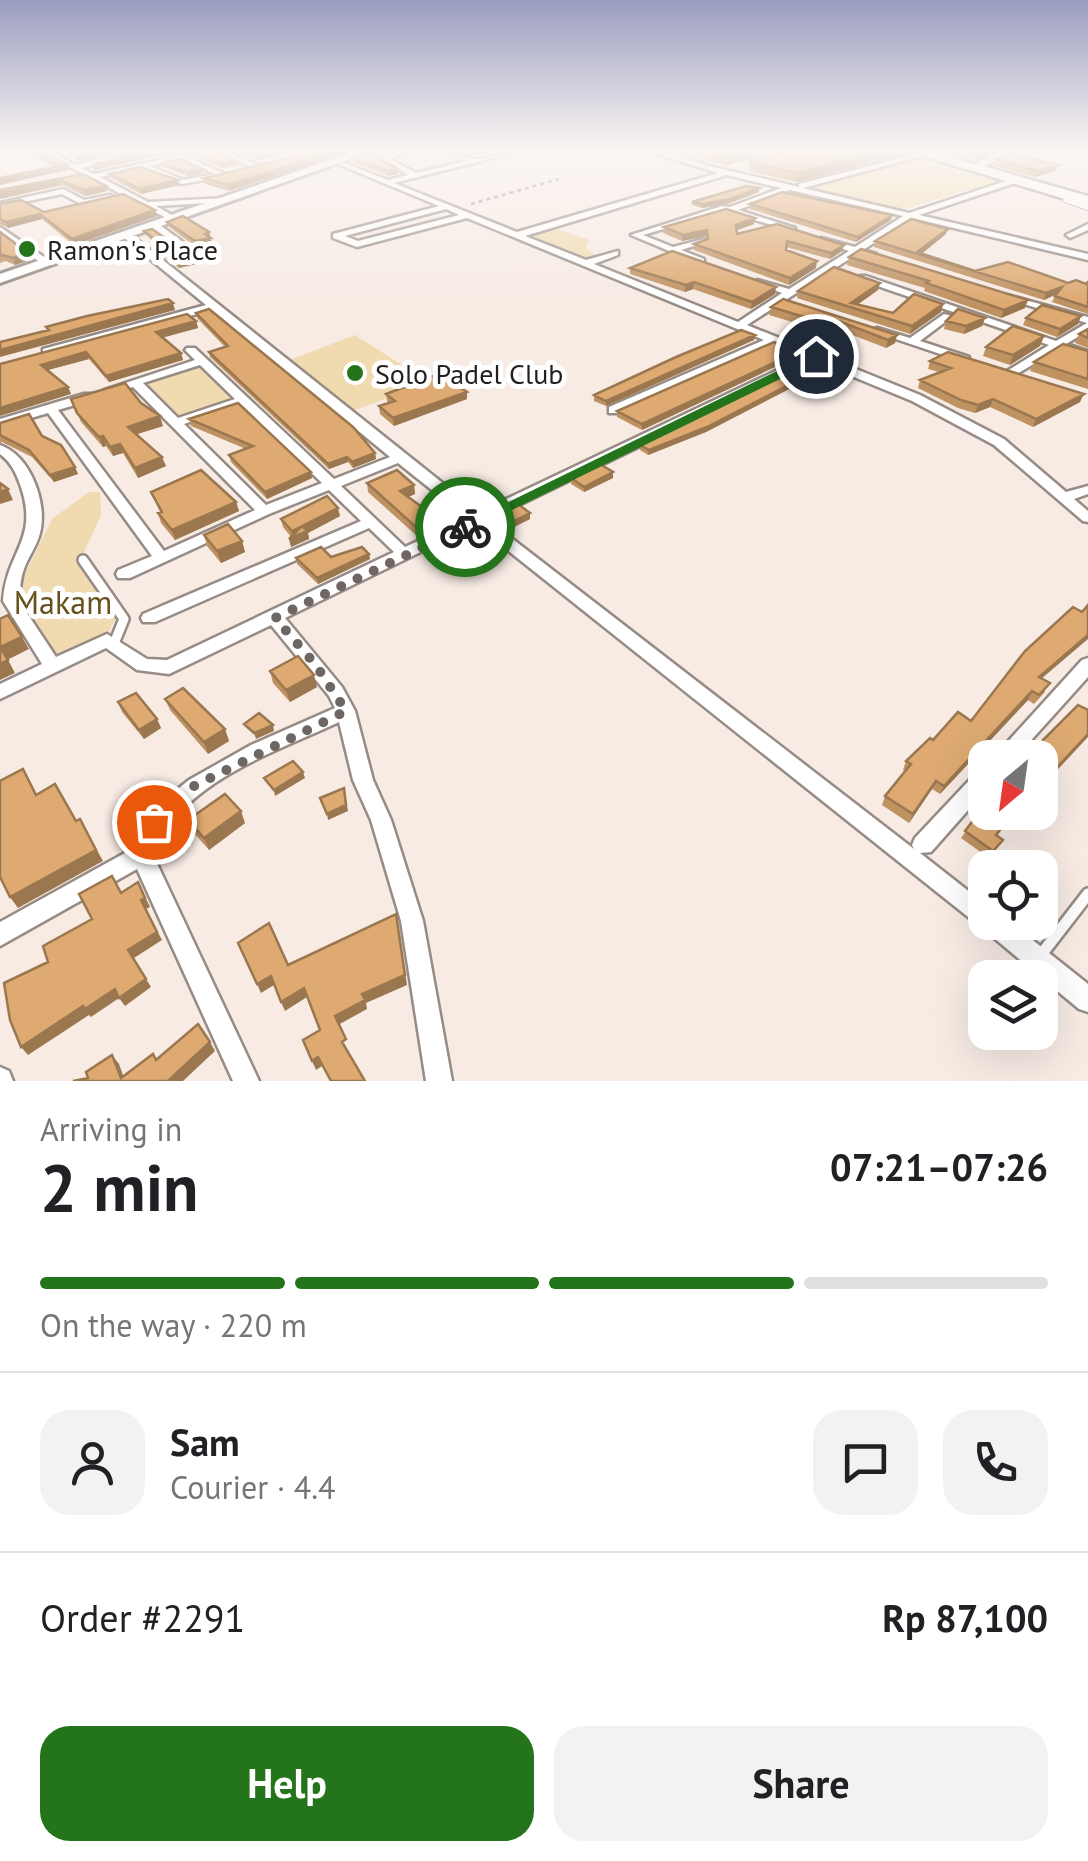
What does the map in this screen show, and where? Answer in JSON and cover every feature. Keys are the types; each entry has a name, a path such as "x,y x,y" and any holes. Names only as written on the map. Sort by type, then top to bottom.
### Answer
{"street":[{"path":"27,200 41,211"},
{"path":"79,200 83,203"},
{"path":"66,207 95,200"},
{"path":"138,200 172,218"},
{"path":"145,204 217,200"},
{"path":"0,279 225,200"},
{"path":"431,200 776,339 976,428 1088,518"},
{"path":"518,234 634,200"},
{"path":"732,210 758,200"},
{"path":"835,208 851,200"},
{"path":"854,200 1088,257"},
{"path":"740,324 910,215 954,200"},
{"path":"449,208 336,236 357,244 468,215"},
{"path":"710,265 635,234 720,208 892,262"},
{"path":"606,209 628,217"},
{"path":"758,230 775,224"},
{"path":"154,225 197,256"},
{"path":"1088,226 1073,234 1088,236"},
{"path":"0,230 47,263"},
{"path":"126,235 968,904"},
{"path":"990,248 1003,236"},
{"path":"628,246 646,240"},
{"path":"672,250 701,241"},
{"path":"587,263 615,253"},
{"path":"831,266 1088,355"},
{"path":"741,276 794,304"},
{"path":"1000,294 1088,323"},
{"path":"36,354 212,306"},
{"path":"912,342 948,316"},
{"path":"1011,373 1060,345 1088,323"},
{"path":"862,326 978,363"},
{"path":"613,410 776,339"},
{"path":"0,423 135,382 196,356 369,523 400,548"},
{"path":"0,692 101,641 114,641 143,665 163,668 275,618 816,356"},
{"path":"994,368 1026,378"},
{"path":"135,382 264,511"},
{"path":"178,422 242,400"},
{"path":"51,408 161,558"},
{"path":"0,449 15,458 34,502 37,520 14,578 11,601 52,664"},
{"path":"124,574 264,511 393,460"},
{"path":"1065,497 1088,490"},
{"path":"149,618 369,523"},
{"path":"275,618 315,664 346,711 364,780 412,921 439,1081"},
{"path":"1019,740 1088,664"},
{"path":"0,935 142,856 154,822 183,793 346,711"},
{"path":"923,844 968,795"},
{"path":"142,856 246,1081"},
{"path":"1012,940 1037,960"},
{"path":"1058,976 1088,1000"}],"lane":[{"path":"817,262 831,266"},
{"path":"83,560 124,619 114,641"},
{"path":"1037,960 1088,894"}],"path":[{"path":"449,208 479,200"}],"green space":[{"path":"862,200 933,200 900,210"},
{"path":"550,227 590,240 585,247 595,255 585,258 527,236"},
{"name":"Solo Padel Club","path":"355,335 430,383 349,412 282,363"},
{"path":"200,364 237,400 181,418 141,383"},
{"name":"Makam","path":"89,492 100,492 101,515 80,561 116,618 106,637 56,657 21,603 19,586 52,519"}],"building":[{"path":"22,200 44,212 95,200 136,200 155,210 72,239 40,214 6,222 0,219 0,204"},
{"path":"759,200 822,200 892,215 858,237 750,204"},
{"path":"726,209 755,218 736,225 737,234 777,224 844,245 831,253 787,241 786,250 817,261 790,278 694,244 708,239 707,230 683,235 664,227"},
{"path":"183,216 209,232 205,234 211,238 195,241 167,222"},
{"path":"911,219 948,229 917,252 975,271 1008,262 1068,283 1088,282 1088,307 1055,296 1062,287 1046,293 875,241"},
{"path":"152,229 195,259 178,264 160,249 166,248 144,231"},
{"path":"0,232 28,253 13,258 0,256"},
{"path":"861,249 1028,300 1004,310 926,283 929,281 849,257"},
{"path":"672,251 776,287 752,302 694,282 686,285 630,268"},
{"path":"834,267 880,283 851,303 893,313 914,294 943,304 912,326 798,291"},
{"path":"168,299 173,303 0,350 0,342 49,330 46,327"},
{"path":"783,299 897,335 888,340 839,321 831,325 771,307"},
{"path":"1042,305 1081,316 1060,329 1026,318"},
{"path":"209,309 353,427 375,453 352,462 347,457 328,464 209,352 228,346 196,313"},
{"path":"958,309 985,318 966,326 946,321"},
{"path":"187,314 196,321 156,332 181,353 106,376 86,352 41,365 68,387 0,408 0,364"},
{"path":"1013,326 1044,336 1013,355 986,347"},
{"path":"741,330 755,335 606,401 594,395 676,357"},
{"path":"774,342 797,352 642,424 617,411"},
{"path":"1063,344 1088,351 1088,379 1034,362"},
{"path":"948,352 1084,394 1036,419 993,399 978,405 961,400 920,380 951,368 930,361"},
{"path":"816,360 827,365 707,427 649,450 640,445"},
{"path":"439,374 467,392 393,418 379,406 395,401 386,394"},
{"path":"125,383 141,403 160,416 128,427 162,457 135,468 120,444 110,447 103,436 99,437 77,413 71,399"},
{"path":"238,403 311,472 265,492 229,455 253,446 189,419"},
{"path":"29,414 42,436 61,445 75,467 50,475 29,450 0,435 0,423"},
{"path":"600,464 613,472 584,487 571,478"},
{"path":"201,470 236,502 172,530 158,513 162,512 151,492"},
{"path":"397,470 414,485 400,491 435,520 417,528 367,483"},
{"path":"327,496 338,508 292,531 281,519"},
{"path":"518,504 530,513 514,521 501,512"},
{"path":"228,524 242,541 217,551 204,535"},
{"path":"302,526 307,531 289,539"},
{"path":"321,547 331,557 362,547 369,554 317,578 296,558"},
{"path":"1088,605 1088,635 1039,677 1050,683 1039,695 1032,691 987,740 968,740 968,760 944,786 936,781 913,814 885,796 911,764 906,761 930,738 933,740 958,712 971,721 1025,651 1073,607 1082,612"},
{"path":"8,615 22,637 0,647 0,619"},
{"path":"0,647 8,660 0,664"},
{"path":"298,656 314,675 286,690 270,671"},
{"path":"183,688 225,729 204,742 165,699"},
{"path":"136,693 157,719 139,730 118,702"},
{"path":"1078,705 1088,710 1088,734 1058,766 1058,740 1043,740"},
{"path":"259,713 273,725 254,733 244,724"},
{"path":"293,761 303,772 274,790 264,778"},
{"path":"23,769 36,795 55,784 96,850 10,897 0,877 0,781"},
{"path":"344,788 346,805 327,814 320,798"},
{"path":"225,794 241,811 204,838 188,820"},
{"path":"968,827 1000,830 996,835 1003,840 992,850 965,831"},
{"path":"112,876 121,893 138,882 145,898 141,900 157,932 128,950 146,979 119,998 115,989 85,1009 83,1006 21,1047 10,1020 4,983 48,962 43,946 92,919 79,894"},
{"path":"396,914 405,975 362,994 365,1000 335,1016 346,1039 342,1042 365,1081 331,1081 318,1057 312,1061 303,1040 320,1030 304,988 281,1002 271,976 257,984 238,943 269,923 288,965"},
{"path":"198,1024 210,1042 168,1081 73,1081 88,1078 86,1072 112,1055 121,1078 153,1054 156,1060"}],"way so far":[{"path":"154,822 194,786 346,711 315,664 275,618 465,527"}],"place":[{"name":"Ramon's Place","path":"27,249"},
{"name":"Solo Padel Club","path":"355,373"}],"route":[{"path":"465,527 816,356"}]}
